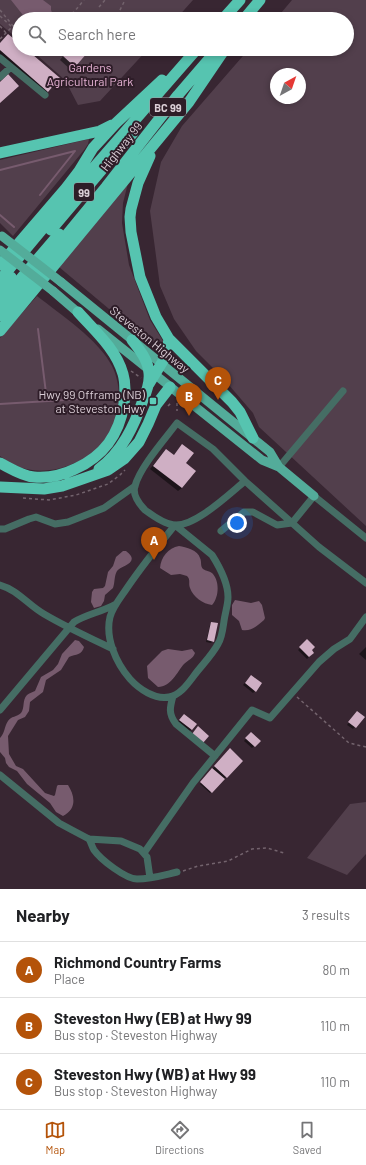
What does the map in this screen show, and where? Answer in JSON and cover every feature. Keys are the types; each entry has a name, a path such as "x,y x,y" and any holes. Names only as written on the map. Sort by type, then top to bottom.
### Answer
{"highway":[{"path":"229,12 240,0"},
{"path":"251,12 260,0"},
{"name":"Highway 99","path":"0,280 95,166 190,56"},
{"name":"Highway 99","path":"0,316 54,252 178,95 212,56"},
{"path":"0,331 189,102 220,56"},
{"path":"0,265 66,188 93,148 116,123 161,80 180,67"},
{"name":"99","path":"0,291 155,106 162,88"},
{"path":"0,153 100,131 116,123"},
{"path":"159,139 138,183 131,209 130,217 140,277 156,317 169,339 232,402 240,412 253,438"},
{"name":"99","path":"0,304 105,181 121,168"},
{"path":"0,463 15,471 33,477 51,477 87,464 98,456 106,447 116,431 122,413 125,394 123,373 118,359 78,312"},
{"path":"88,477 104,465 116,453 129,436 138,417 145,382 152,372 162,364 166,356 169,339"},
{"path":"132,340 152,372"},
{"path":"0,487 44,489 62,486 108,470 124,459 139,442 156,405 170,387"}],"main road":[{"name":"Steveston Highway","path":"1,235 270,452 279,467"},
{"name":"Steveston Highway","path":"0,250 262,460 279,467 314,496"}],"street":[{"path":"0,58 45,95"},
{"path":"0,77 11,67"},
{"path":"279,467 344,391"},
{"path":"0,529 5,529 29,518 36,518 55,524 68,522 104,508 134,489 145,466 178,423 213,449 245,481 319,547 366,583"},
{"path":"134,489 137,499 143,508 153,516 174,525 212,555 216,560 226,584 228,596 223,630 219,644 183,688 169,698 147,693 126,674 113,649 109,627 111,616 116,604 145,562 174,525 187,524 201,516 245,481"},
{"path":"221,531 244,512 253,512 277,525 292,523 314,496"},
{"name":"Steveston Highway","path":"314,496 366,538"},
{"path":"0,585 18,593 42,613 113,649"},
{"path":"0,710 74,622 116,604"},
{"path":"144,853 193,783 252,710 270,718 319,662 334,649 350,639 366,618"},
{"path":"173,696 170,709 171,718 176,724 215,756"},
{"path":"0,775 59,823 90,839 121,840 140,849 147,857 150,878"},
{"path":"90,839 94,850 104,860 122,873 136,879 150,878 177,872"}],"path":[{"path":"74,12 84,0"},
{"path":"98,7 105,0"},
{"path":"119,12 125,0"},
{"path":"0,10 12,26"},
{"path":"0,16 12,26"},
{"path":"0,26 6,33"},
{"path":"0,39 12,28"},
{"path":"126,367 145,382"},
{"path":"176,403 177,411"},
{"path":"292,693 349,743 366,747"},
{"path":"177,872 198,866 228,861 252,849 267,848 284,853"}],"green space":[{"name":"Gardens Agricultural Park","path":"0,0 193,0 182,12 12,12 12,34 0,24"},
{"path":"292,0 366,0 366,526 259,427 253,413 222,377 196,351 174,319 160,286 150,211 161,162 182,126 243,56 354,56 354,12 282,12"},
{"name":"Gardens Agricultural Park","path":"38,56 142,56 100,101 78,105 65,80"},
{"path":"89,139 84,150 13,236 0,223 0,160"},
{"path":"128,183 123,203 122,223 129,265 150,320 163,341 161,348 133,329 59,267"},
{"path":"37,296 89,337 106,356 115,372 119,395 119,411 115,425 93,455 57,469 38,471 18,467 0,456 0,338"},
{"path":"366,802 366,854 347,875 307,858 350,804"}],"shaded area":[{"path":"11,0 43,0 51,6 52,12 20,12"},
{"path":"179,546 188,548 197,553 201,559 202,568 215,576 218,589 216,598 212,605 202,602 193,594 187,576 180,574 171,575 160,568 162,560 168,551"},
{"path":"123,551 126,551 130,555 132,558 131,561 129,564 117,571 113,588 105,595 101,606 94,608 91,602 92,592 94,589 103,588 105,586 108,572 113,566 116,557"},
{"path":"235,600 251,603 259,601 262,605 265,618 264,620 251,629 242,630 239,621 232,615 232,605"},
{"path":"75,640 79,641 84,647 82,652 69,657 61,670 46,680 43,692 30,702 29,711 25,717 18,720 8,736 9,754 16,766 23,769 45,793 54,796 58,785 68,785 73,798 73,806 68,813 63,816 56,812 50,803 27,784 17,771 9,767 5,758 0,752 0,738 9,719 21,713 25,697 35,691 41,677 53,670 58,664 62,654"},
{"path":"168,649 182,651 192,649 195,653 167,685 158,687 148,678 147,666 162,651"}],"building":[{"path":"8,34 12,37 12,56 34,56 60,78 48,92 0,50 0,43"},
{"path":"63,56 85,56 75,67"},
{"path":"8,74 19,86 0,103 0,82"},
{"path":"182,444 194,453 186,463 196,471 182,488 153,466 166,449 174,455"},
{"path":"211,622 218,623 214,642 207,640"},
{"path":"307,639 315,647 312,650 314,653 309,657 299,647"},
{"path":"251,675 262,683 256,692 245,683"},
{"path":"357,711 365,717 356,728 348,722"},
{"path":"184,714 197,724 192,730 179,720"},
{"path":"198,726 209,736 203,743 192,734"},
{"path":"251,732 261,741 255,747 245,738"},
{"path":"230,748 243,761 227,778 214,766"},
{"path":"212,768 225,779 212,793 200,782"}],"waterway":[{"path":"0,170 75,151 40,195"},
{"path":"0,215 14,227"},
{"path":"38,329 47,401"},
{"path":"0,404 113,397"}],"place":[{"name":"Steveston Hwy (WB) at Hwy 99","path":"218,400"},
{"name":"Hwy 99 Offramp (NB) at Steveston Hwy","path":"153,401"},
{"name":"Steveston Hwy (EB) at Hwy 99","path":"189,416"},
{"name":"Richmond Country Farms","path":"154,560"}]}
